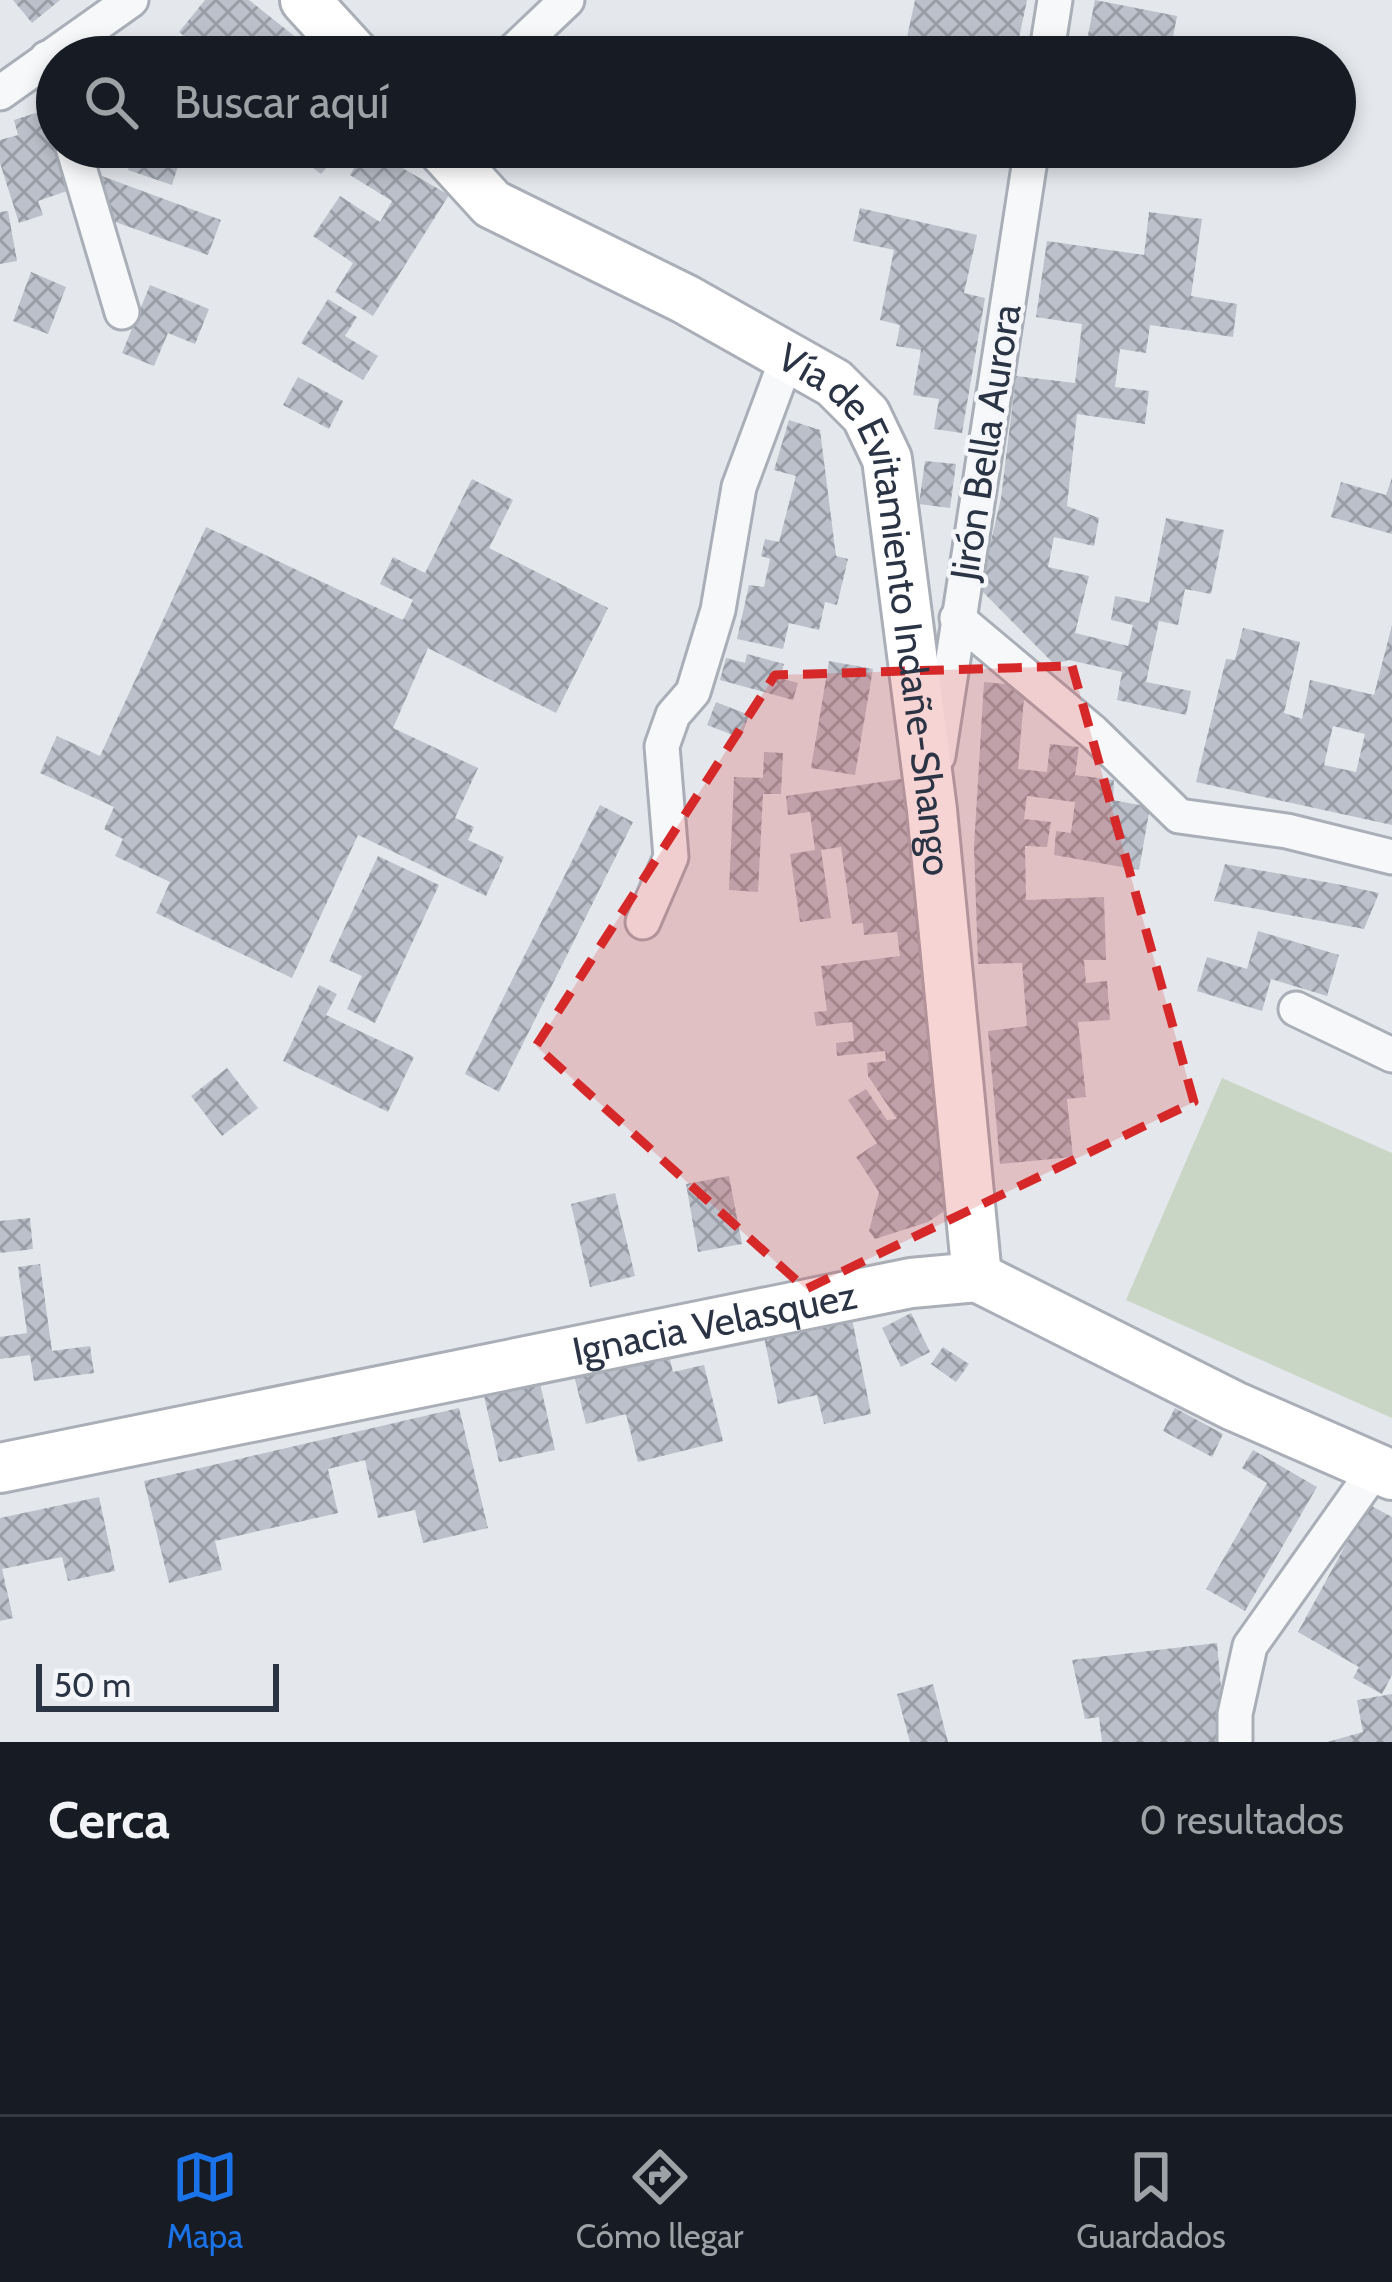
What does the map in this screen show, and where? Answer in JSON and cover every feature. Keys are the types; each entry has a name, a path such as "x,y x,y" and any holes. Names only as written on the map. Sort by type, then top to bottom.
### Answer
{"main road":[{"path":"305,0 338,36"},
{"name":"Vía de Evitamiento Indañe-Shango","path":"459,168 492,204 685,299 834,383 866,415 887,459 932,810 977,1277"},
{"path":"977,1277 1234,1406 1384,1472"},
{"name":"Ignacia Velasquez","path":"0,1468 910,1283 977,1277"}],"street":[{"path":"79,36 131,0"},
{"path":"529,36 566,0"},
{"path":"1049,36 1055,0"},
{"path":"0,93 36,66"},
{"path":"79,168 122,312"},
{"name":"Jirón Bella Aurora","path":"932,810 1028,168"},
{"path":"644,922 671,856 662,746 673,715 693,692 718,610 739,487 788,358"},
{"path":"957,618 1094,732 1179,816 1287,831 1392,857"},
{"path":"1296,1010 1392,1055"},
{"path":"1235,1742 1235,1714 1250,1646 1384,1472"}],"highlighted area":[{"path":"1072,666 1194,1102 806,1289 536,1046 775,675"}],"green space":[{"path":"1222,1078 1392,1153 1392,1418 1126,1300"}],"building":[{"path":"13,0 60,0 32,23"},
{"path":"205,0 249,0 294,36 184,36 179,32"},
{"path":"915,0 1027,0 1019,36 907,36"},
{"path":"1095,0 1177,16 1173,36 1088,36"},
{"path":"36,113 36,168 66,168 73,189 38,201 43,215 19,223 0,163 0,140 18,135 14,120"},
{"path":"129,168 177,168 172,185"},
{"path":"354,168 402,168 449,195 373,316 335,292 353,263 313,236 340,196 380,222 392,201 350,175"},
{"path":"99,175 221,220 208,255 107,219"},
{"path":"860,208 977,235 964,293 985,298 962,433 934,429 939,399 913,395 921,350 896,346 900,325 880,320 894,250 853,241"},
{"path":"8,211 17,261 0,264 0,212"},
{"path":"1149,212 1202,219 1191,296 1237,304 1233,337 1150,325 1146,353 1120,349 1115,387 1149,391 1145,424 1077,414 1067,506 1099,518 1094,546 1054,537 1048,567 1089,576 1075,633 1128,646 1133,625 1111,620 1115,596 1149,603 1166,518 1224,530 1211,594 1185,589 1178,625 1159,621 1146,682 1191,691 1186,715 1117,700 1122,672 1069,660 1054,664 980,589 1001,498 1016,376 1075,383 1082,324 1036,317 1047,241 1144,255"},
{"path":"31,272 66,287 48,334 13,321"},
{"path":"150,285 209,309 195,344 168,333 154,366 122,353"},
{"path":"328,299 357,317 345,336 378,356 363,380 301,343"},
{"path":"298,377 343,401 329,429 283,405"},
{"path":"789,420 820,430 836,556 848,559 837,605 825,602 819,630 789,623 783,649 737,639 749,585 764,587 770,559 761,556 765,539 779,542 796,476 774,470"},
{"path":"925,461 956,464 950,508 919,504"},
{"path":"1392,478 1392,534 1331,517 1341,482 1386,495"},
{"path":"472,479 513,500 489,548 608,608 556,713 428,648 393,728 478,768 455,818 474,827 468,840 504,857 486,896 358,835 292,978 156,913 170,882 115,856 123,839 104,829 114,807 40,773 57,736 100,756 206,527 403,620 413,600 380,584 393,557 425,573"},
{"path":"1392,625 1392,825 1196,782 1226,659 1235,660 1243,628 1300,642 1284,713 1302,719 1310,680 1374,695","holes":["1333,726 1365,734 1356,772 1324,765"]},
{"path":"747,654 784,664 780,678 798,683 793,700 720,680 726,658 745,663"},
{"path":"829,661 873,669 855,775 811,768"},
{"path":"984,682 1025,686 1018,769 1047,772 1050,744 1079,747 1075,775 1114,780 1113,800 1150,807 1139,870 1054,855 1056,831 1071,833 1075,802 1027,796 1024,819 1051,822 1047,847 1025,846 1026,900 1104,897 1106,960 1084,960 1086,983 1107,981 1110,1020 1078,1022 1086,1097 1067,1099 1073,1157 1000,1164 988,1031 1027,1026 1022,963 978,964 974,847"},
{"path":"716,702 749,715 741,738 707,725"},
{"path":"764,752 783,753 781,794 763,794 758,892 729,890 734,777 763,778"},
{"path":"901,779 944,1114 946,1210 928,1222 875,1239 869,1231 879,1192 856,1157 877,1143 848,1100 866,1089 887,1120 897,1119 868,1076 867,1063 886,1061 885,1051 837,1056 836,1043 854,1041 852,1022 816,1026 814,1012 827,1011 821,966 900,956 897,932 864,935 863,923 852,924 841,847 821,850 831,918 800,922 790,854 815,850 810,812 788,815 786,796"},
{"path":"600,805 633,822 499,1092 465,1074"},
{"path":"378,856 439,885 375,1023 347,1009 362,976 329,961"},
{"path":"1225,864 1379,893 1364,929 1214,901"},
{"path":"1258,931 1339,955 1327,996 1271,979 1262,1011 1197,991 1207,957 1247,969"},
{"path":"319,985 337,994 326,1015 414,1057 388,1112 283,1061"},
{"path":"227,1068 258,1108 222,1136 191,1096"},
{"path":"729,1176 742,1244 698,1252 686,1184"},
{"path":"615,1193 635,1276 590,1287 571,1204"},
{"path":"30,1218 33,1249 0,1253 0,1221"},
{"path":"40,1264 52,1351 90,1346 94,1373 34,1381 30,1355 0,1359 0,1337 27,1333 18,1267"},
{"path":"911,1313 930,1352 901,1367 882,1328"},
{"path":"851,1314 871,1414 824,1424 817,1395 778,1404 763,1332"},
{"path":"943,1347 969,1364 956,1382 931,1364"},
{"path":"668,1352 673,1372 704,1365 723,1441 638,1462 626,1414 586,1424 574,1375"},
{"path":"540,1383 555,1450 499,1462 484,1396"},
{"path":"459,1408 488,1528 423,1543 415,1510 378,1518 365,1460 328,1469 338,1513 215,1541 222,1570 169,1583 144,1481"},
{"path":"1175,1408 1223,1434 1212,1457 1163,1431"},
{"path":"1253,1450 1317,1487 1245,1611 1206,1589 1267,1483 1242,1468"},
{"path":"99,1497 115,1571 68,1581 62,1557 2,1569 13,1618 0,1621 0,1518"},
{"path":"1368,1504 1392,1517 1392,1675 1382,1694 1353,1678 1359,1667 1298,1632"},
{"path":"1217,1643 1226,1742 1102,1742 1099,1717 1085,1719 1072,1660"},
{"path":"933,1684 948,1742 910,1742 897,1694"},
{"path":"1392,1694 1392,1742 1327,1742 1363,1732 1357,1700"}]}
